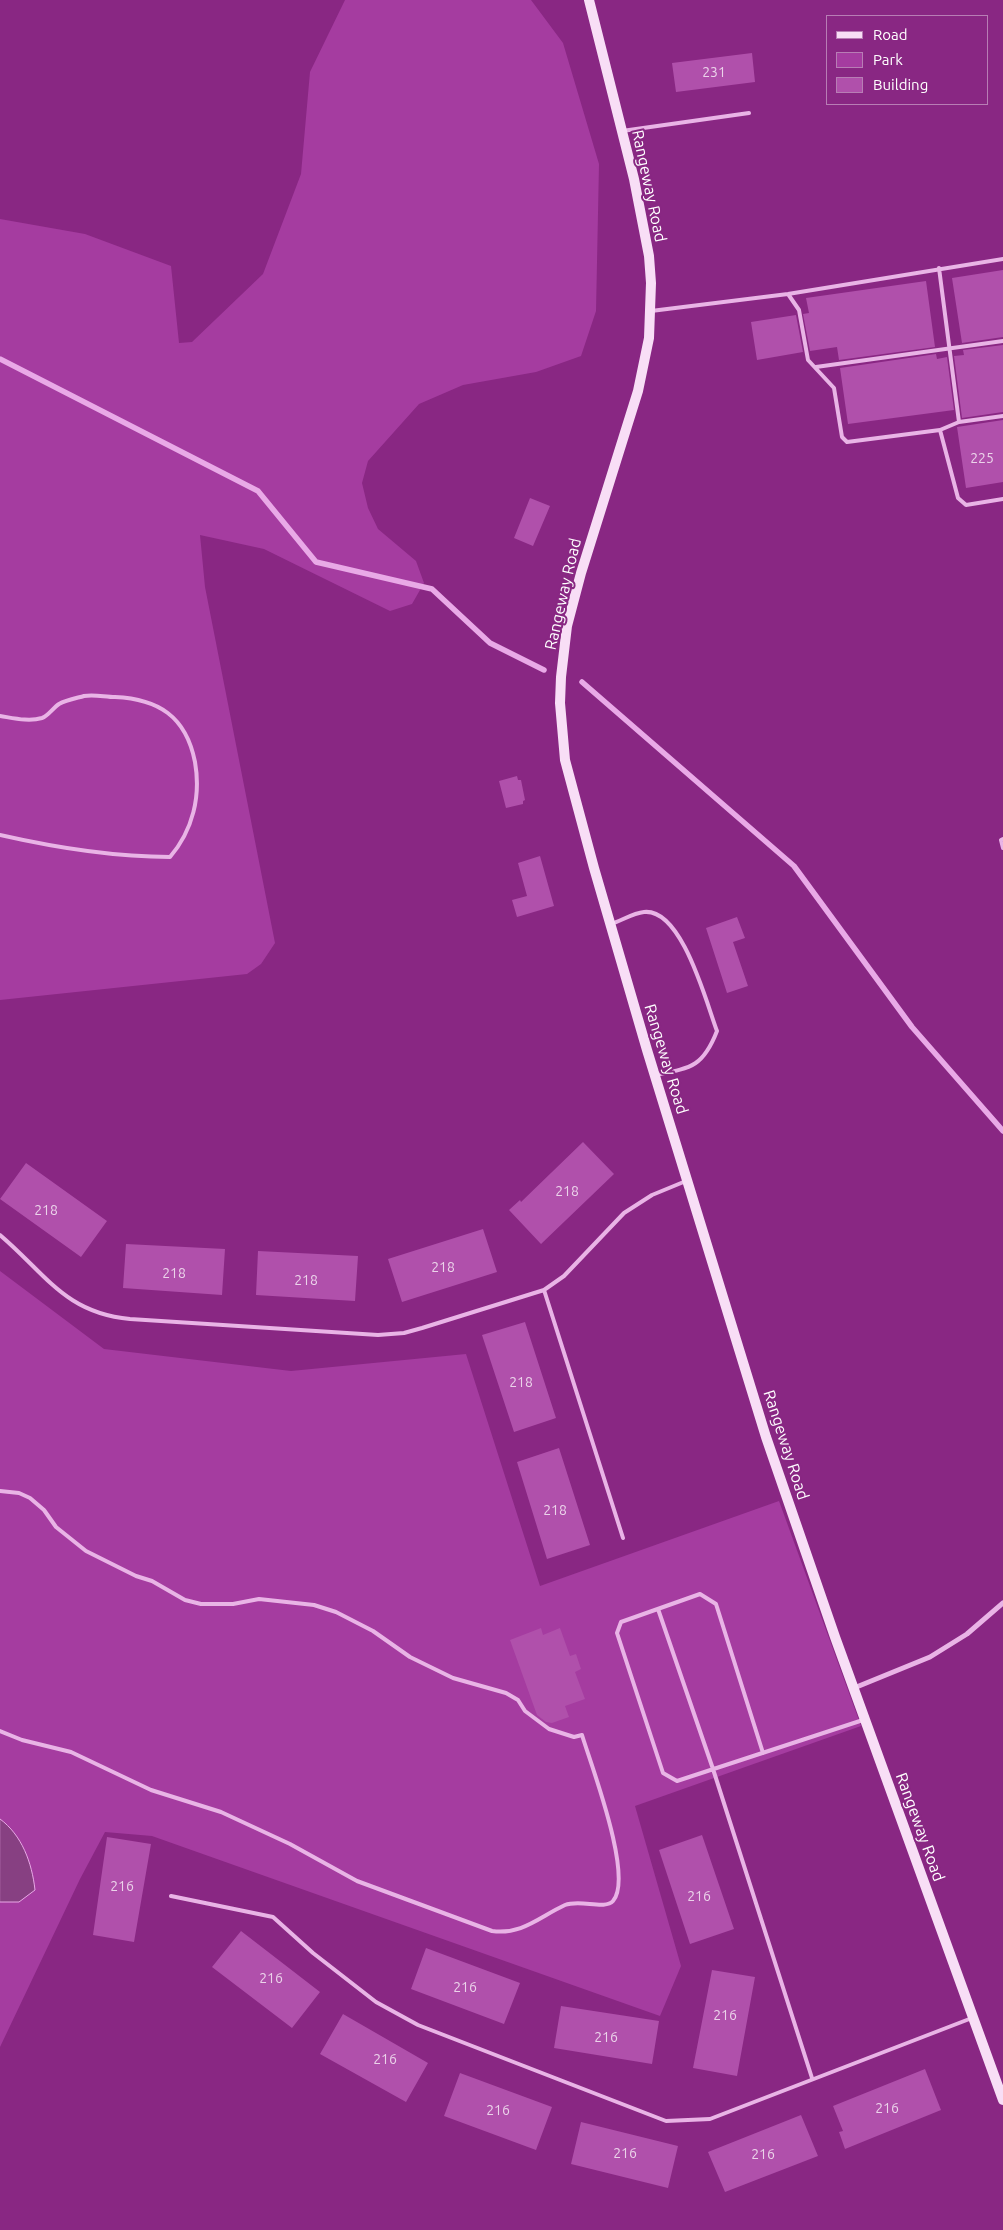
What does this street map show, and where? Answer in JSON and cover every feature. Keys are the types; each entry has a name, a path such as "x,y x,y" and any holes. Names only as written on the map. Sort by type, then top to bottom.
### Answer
{"street":[{"name":"Rangeway Road","path":"589,0 646,237 651,284 651,311 645,363 581,573 567,626 560,703 565,760 655,1076 766,1437 865,1720 1003,2100"},
{"path":"854,1688 930,1657 968,1634 995,1607 1003,1603"}],"lane":[{"path":"622,131 749,113"},
{"path":"651,311 788,294 1003,259"},
{"path":"939,268 959,422"},
{"path":"788,294 799,310 808,360 834,388 842,437 847,442 940,430 959,422 1003,416"},
{"path":"816,367 1003,341"},
{"path":"940,430 958,498 966,505 1003,499"},
{"path":"0,716 21,720 42,718 60,703 87,696 147,701 171,714 183,729 193,751 198,779 194,812 182,843 170,857 139,857 85,852 0,835"},
{"path":"1003,839 1001,840 1003,848"},
{"path":"611,924 644,912 662,916 677,932 690,958 717,1031 709,1052 688,1068 655,1076"},
{"path":"0,1235 72,1301 90,1311 114,1317 386,1334 422,1328 544,1290 569,1271 624,1213 652,1195 688,1180"},
{"path":"544,1290 623,1538"},
{"path":"0,1491 18,1493 30,1498 44,1510 56,1527 86,1551 136,1576 152,1581 185,1600 201,1604 233,1604 259,1599 314,1605 336,1612 373,1631 410,1657 453,1678 506,1694 518,1700 525,1711 549,1729 574,1737 582,1735 616,1852 618,1884 616,1894 612,1902 606,1905 577,1901 556,1909 527,1927 505,1933 492,1931 357,1881 283,1841 221,1812 150,1790 71,1752 22,1740 0,1731"},
{"path":"763,1753 716,1604 700,1594 621,1622 617,1633 663,1773 677,1781 865,1720"},
{"path":"658,1609 713,1769 812,2078"},
{"path":"171,1896 273,1917 313,1953 376,2002 418,2025 666,2121 710,2119 812,2078 972,2018"}],"green space":[{"path":"345,0 531,0 563,43 599,164 596,311 581,356 536,372 463,385 419,404 368,461 362,483 368,508 378,529 416,561 424,583 412,604 390,611 264,549 200,535 205,587 275,943 261,964 247,974 0,1000 0,219 85,234 171,266 179,343 192,342 263,274 301,174 310,72"},
{"path":"0,1271 104,1349 291,1371 466,1354 540,1586 779,1501 861,1726 635,1806 681,1966 660,2016 152,1836 105,1832 80,1879 0,2047"}],"shaded area":[{"path":"0,1819 20,1841 31,1870 35,1890 19,1902 0,1902"}],"building":[{"path":"752,53 755,82 676,92 672,63"},
{"path":"1003,270 1003,337 962,343 952,278"},
{"path":"926,281 935,347 839,360 837,347 810,351 803,314 809,313 806,298"},
{"path":"796,315 803,352 757,360 751,322"},
{"path":"1003,345 1003,412 962,418 954,356 964,355 963,350"},
{"path":"936,354 937,359 947,357 954,410 848,424 840,368"},
{"path":"1003,420 1003,482 966,488 957,427"},
{"path":"530,498 550,506 533,546 514,538"},
{"path":"517,776 518,780 521,780 525,800 523,804 506,808 499,781"},
{"path":"540,856 554,906 517,917 512,900 527,896 518,863"},
{"path":"737,917 745,938 733,942 748,986 727,993 706,928"},
{"path":"583,1142 614,1174 541,1244 509,1210 520,1200 521,1202"},
{"path":"26,1163 107,1221 81,1257 0,1199"},
{"path":"483,1229 497,1272 402,1302 388,1259"},
{"path":"126,1244 225,1249 222,1295 123,1288"},
{"path":"258,1251 358,1256 355,1301 256,1295"},
{"path":"525,1322 556,1418 514,1432 482,1335"},
{"path":"559,1448 590,1545 547,1559 517,1462"},
{"path":"541,1628 543,1635 560,1628 570,1656 576,1654 581,1669 575,1672 585,1699 565,1706 569,1717 552,1723 546,1722 537,1715 510,1640"},
{"path":"702,1835 734,1929 690,1944 659,1850"},
{"path":"107,1837 151,1844 134,1942 93,1935"},
{"path":"241,1931 320,1992 292,2028 212,1967"},
{"path":"426,1948 520,1983 504,2024 411,1989"},
{"path":"712,1970 755,1977 737,2076 693,2068"},
{"path":"561,2006 659,2021 652,2064 554,2048"},
{"path":"343,2014 428,2063 406,2102 320,2054"},
{"path":"925,2069 941,2110 845,2149 839,2132 843,2131 833,2106"},
{"path":"460,2073 552,2107 536,2150 444,2116"},
{"path":"801,2115 818,2156 725,2192 708,2152"},
{"path":"581,2122 678,2146 668,2188 571,2164"}],"waterway":[{"path":"0,359 258,491 316,562 432,589 490,643 544,670"},
{"path":"582,682 794,866 912,1027 1003,1131"}]}
